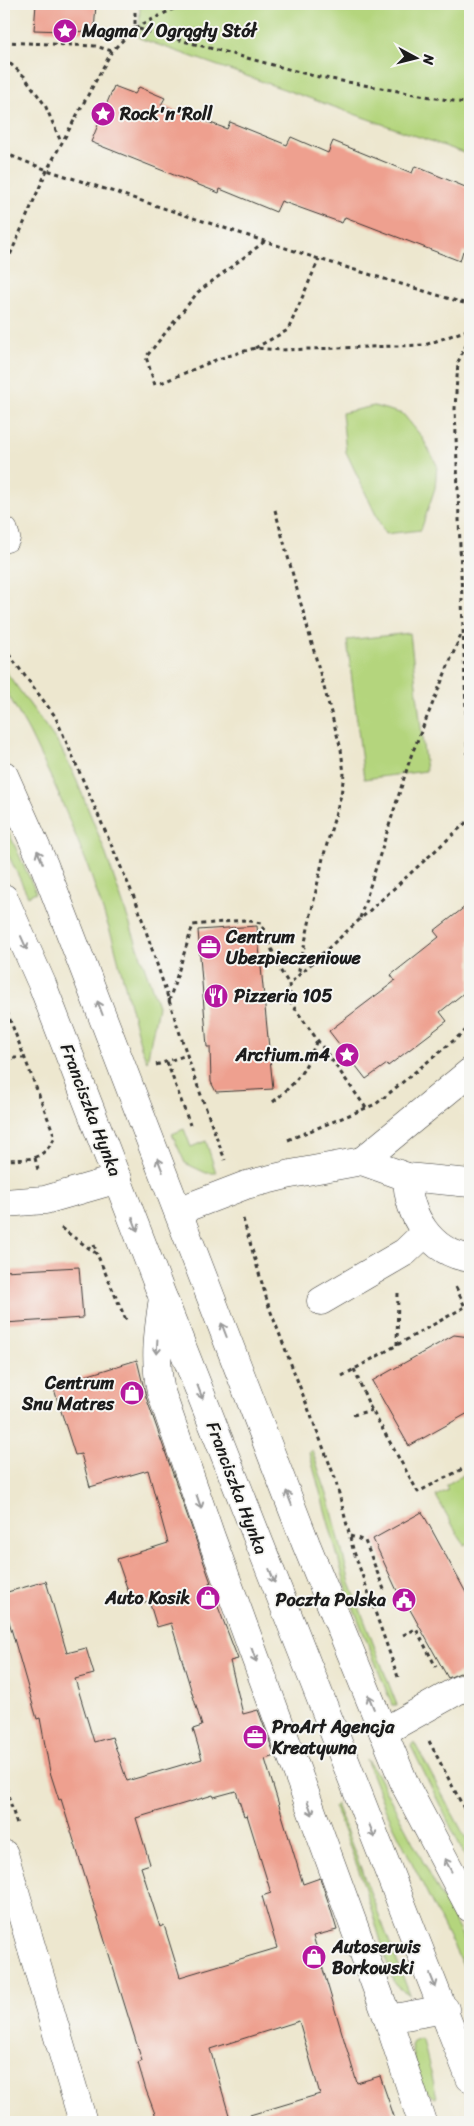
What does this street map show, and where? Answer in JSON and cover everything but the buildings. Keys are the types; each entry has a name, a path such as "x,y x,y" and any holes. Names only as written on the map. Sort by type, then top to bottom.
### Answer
{"main road":[{"path":"4,775 44,865 306,1544 383,1732 406,1787 470,1908"},
{"name":"Franciszka Hynka","path":"4,898 42,984 163,1298 470,2078"},
{"path":"362,1162 470,1072"},
{"path":"178,1211 246,1185 291,1174 362,1162 407,1177 470,1183"},
{"path":"407,1177 408,1192 413,1212 425,1233 450,1252 470,1258"},
{"path":"4,1203 45,1200 118,1179"},
{"path":"321,1301 399,1255 425,1233"},
{"path":"163,1298 156,1345 156,1371 161,1392 211,1537 388,2018 422,2122"},
{"path":"383,1732 460,1689"},
{"path":"4,1854 83,2122"},
{"path":"388,2018 444,2009"}],"path":[{"path":"135,4 135,28"},
{"path":"4,269 47,170 112,51 135,28 183,4"},
{"path":"135,28 314,76 470,104"},
{"path":"4,42 95,46 112,51"},
{"path":"4,58 24,76 45,105 61,143"},
{"path":"4,153 47,170 470,306"},
{"path":"4,159 14,157"},
{"path":"154,385 146,357 198,292 264,241"},
{"path":"160,383 218,359 255,348 288,330 319,259"},
{"path":"255,348 281,350 425,345 470,329"},
{"path":"290,984 470,819 455,409 458,362 470,337"},
{"path":"275,510 341,749 344,774 336,816 323,858 308,921 298,975"},
{"path":"360,919 411,756 463,629"},
{"path":"4,648 55,716 137,904 187,1055 228,1166"},
{"path":"169,1001 193,925 244,920 261,923 280,970 290,984 291,1002 366,1108"},
{"path":"4,1004 55,1137 48,1150 36,1158 4,1160"},
{"path":"282,1143 376,1104 470,1026"},
{"path":"273,1102 294,1084 304,1071 317,1039"},
{"path":"156,1070 156,1065 187,1055"},
{"path":"13,1058 24,1058"},
{"path":"167,1062 190,1125"},
{"path":"241,1212 269,1307 335,1478 350,1536 403,1692 470,1820"},
{"path":"56,1227 61,1228 97,1254"},
{"path":"94,1245 123,1313"},
{"path":"397,1345 399,1255"},
{"path":"454,1283 465,1307"},
{"path":"342,1376 470,1304"},
{"path":"354,1369 372,1410 418,1492 470,1465"},
{"path":"353,1416 372,1410"},
{"path":"350,1536 365,1541 385,1592"}],"green space":[{"path":"140,4 470,4 470,155 139,38"},
{"path":"374,406 403,414 422,437 437,465 435,488 421,530 385,534 346,452 342,413"},
{"path":"410,633 426,771 364,779 347,640"},
{"path":"4,669 60,746 76,779 103,846 158,1006 147,1061 141,1047 113,940 86,861 56,788 29,732 4,687"},
{"path":"4,822 36,892 28,896 4,846"},
{"path":"184,1129 191,1147 206,1141 216,1173 206,1173 185,1163 172,1134"},
{"path":"312,1450 330,1503 350,1583 397,1705 392,1705 348,1594 309,1452"},
{"path":"470,1471 470,1542 464,1545 436,1496 448,1490 446,1485"},
{"path":"414,1742 470,1846 470,1866 411,1746"},
{"path":"366,1759 377,1774 470,1951 470,1980 385,1808"},
{"path":"336,1804 410,1995 393,1981 362,1879 334,1806"},
{"path":"420,2039 423,2041 437,2097 434,2098 420,2086 411,2046 413,2042"}],"place":[{"name":"Magma / Ogrągły Stół","path":"65,31"},
{"name":"Rock'n'Roll","path":"103,114"},
{"name":"Centrum Ubezpieczeniowe","path":"209,947"},
{"name":"Pizzeria 105","path":"216,996"},
{"name":"Arctium.m4","path":"347,1055"},
{"name":"Centrum Snu Matres","path":"132,1393"},
{"name":"Auto Kosik","path":"208,1598"},
{"name":"Poczta Polska","path":"404,1600"},
{"name":"ProArt Agencja Kreatywna","path":"255,1737"},
{"name":"Autoserwis Borkowski","path":"314,1957"}]}
